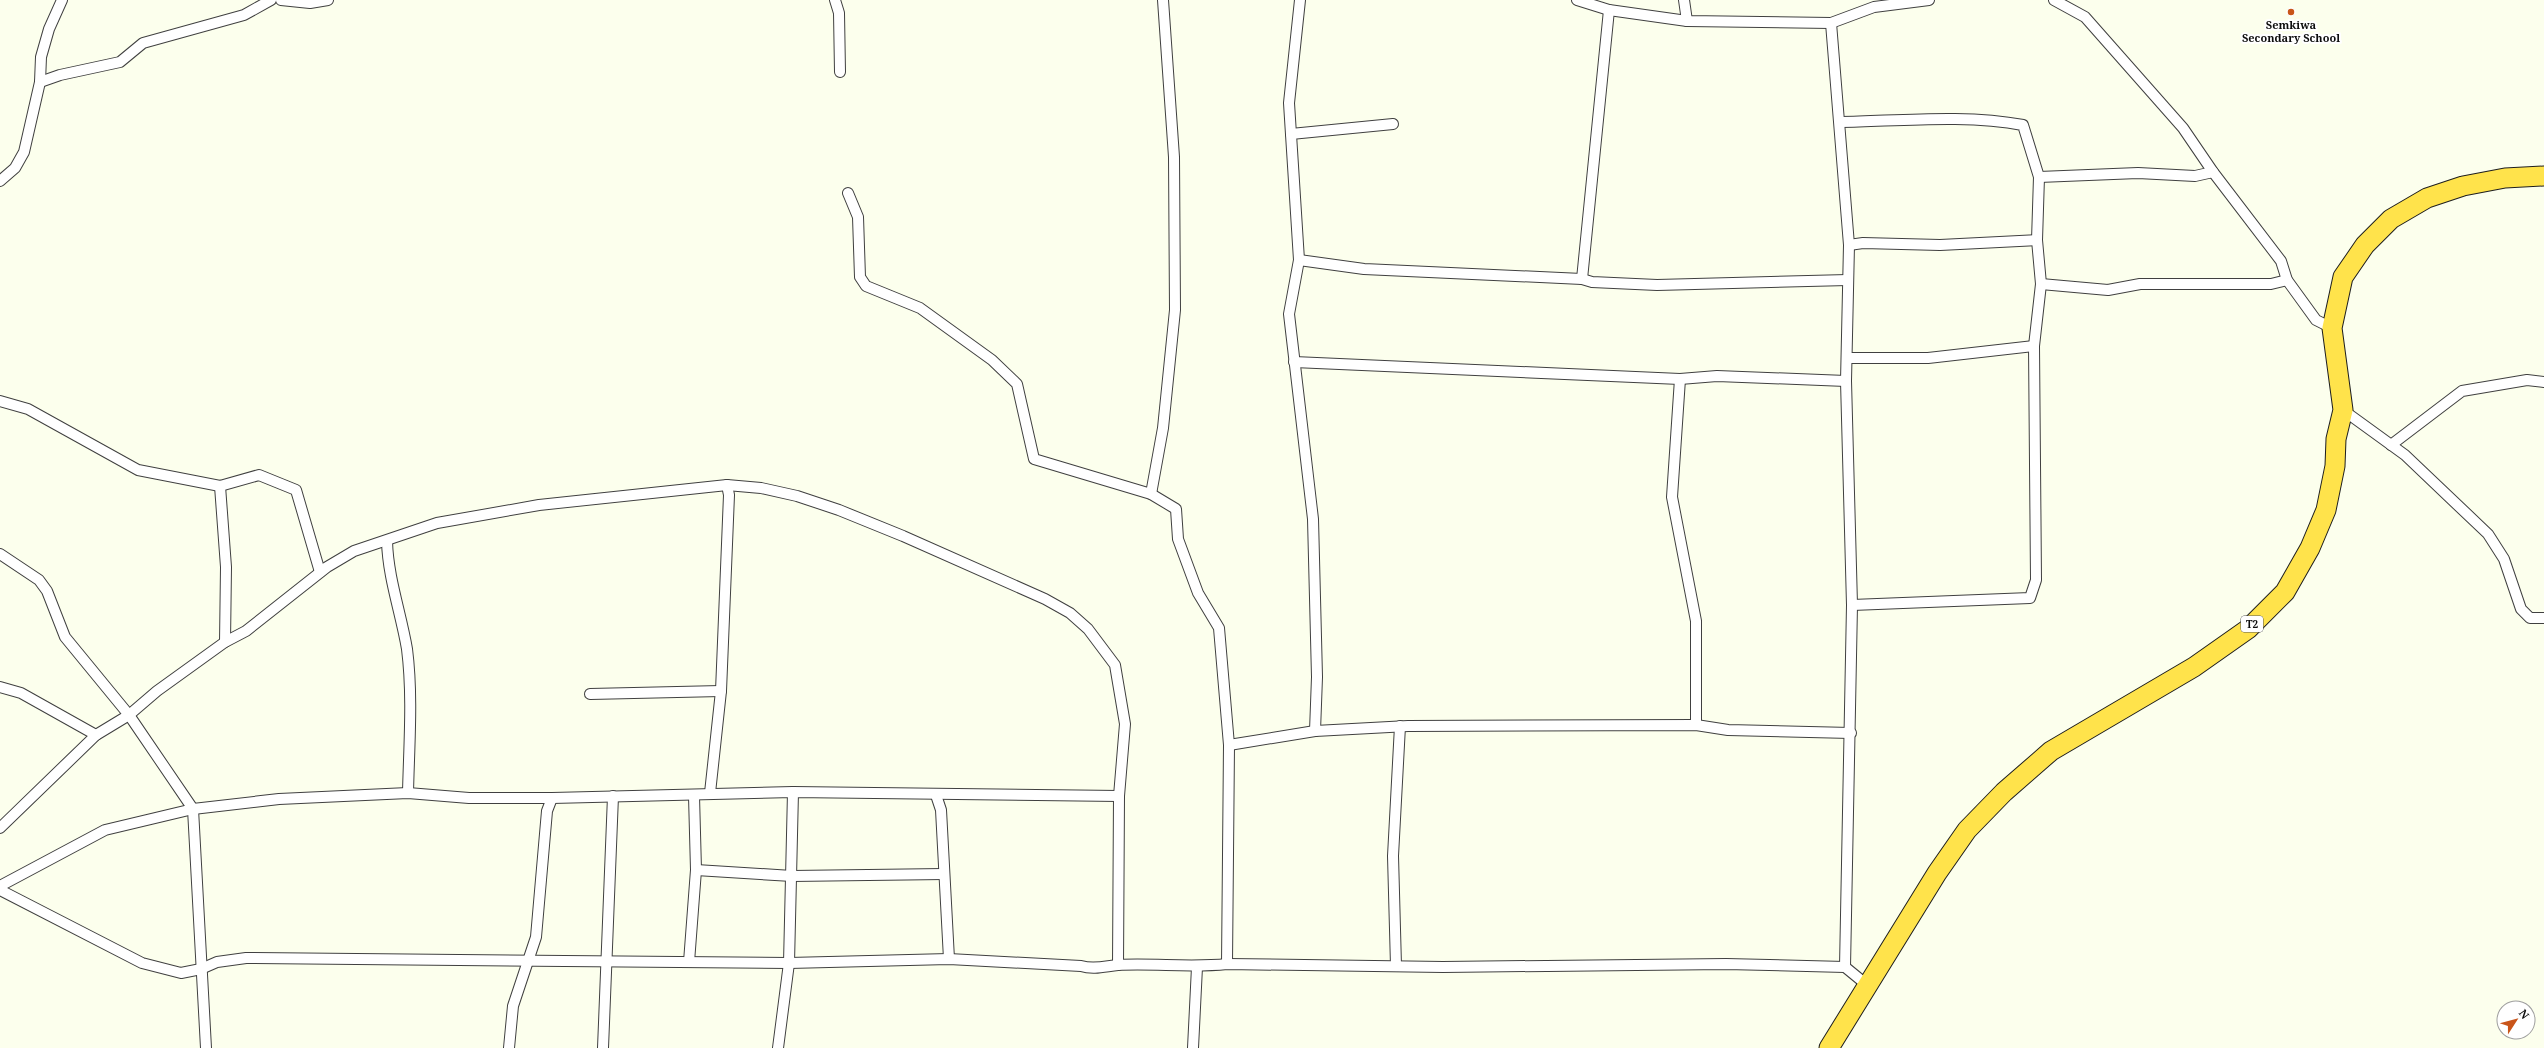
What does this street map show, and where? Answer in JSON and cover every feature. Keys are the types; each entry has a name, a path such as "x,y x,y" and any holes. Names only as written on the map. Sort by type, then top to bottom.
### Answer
{"highway":[{"name":"T2","path":"1829,1048 1867,985 1958,842 2004,792 2051,751 2200,663 2248,629 2285,592 2310,548 2326,510 2335,466 2336,439 2343,410 2332,328 2343,277 2365,245 2391,219 2427,198 2463,186 2505,178 2544,176"}],"street":[{"path":"0,181 15,168 24,152 40,82 40,64 48,29 62,0"},
{"path":"40,82 60,75 120,62 143,43 244,15 270,0"},
{"path":"281,0 310,3 328,0"},
{"path":"835,0 839,13 840,72"},
{"path":"1151,494 1163,428 1175,310 1174,157 1163,0"},
{"path":"1300,0 1289,103 1298,260 1289,314 1312,519 1316,677 1315,732"},
{"path":"1576,0 1609,10 1687,21 1831,22 1874,7 1929,0"},
{"path":"1684,0 1687,21"},
{"path":"2054,0 2085,17 2183,128 2213,172 2281,262 2287,280 2316,320 2332,328"},
{"path":"1582,279 1609,10"},
{"path":"1831,22 1841,122 1843,181 1850,245 1848,280 1848,358 1846,381 1852,605 1846,967"},
{"path":"1841,122 1961,121 2006,122 2023,125 2039,177 2038,240 2041,284 2034,346 2036,580 2030,598 1852,605"},
{"path":"1291,134 1392,124"},
{"path":"2039,177 2138,173 2195,176 2213,172"},
{"path":"848,193 858,217 860,277 866,286 920,308 992,360 1016,384 1034,459 1151,494 1176,509 1178,539 1198,593 1219,628 1230,745 1227,964"},
{"path":"1850,245 1863,243 1940,245 2038,240"},
{"path":"1298,260 1364,269 1582,279 1592,282 1657,285 1848,280"},
{"path":"2041,284 2108,290 2140,284 2271,284 2287,280"},
{"path":"1848,358 1928,358 2034,346"},
{"path":"1294,362 1680,379 1717,376 1846,381"},
{"path":"1680,379 1672,496 1696,621 1696,725"},
{"path":"2391,445 2462,391 2527,380 2544,382"},
{"path":"0,401 28,409 138,470 220,486 259,475 296,490 320,572"},
{"path":"2343,410 2405,455 2488,534 2504,559 2521,609 2530,618 2544,618"},
{"path":"710,793 721,691 729,495 727,485"},
{"path":"0,828 96,735 130,715 157,691 225,642 246,631 320,572 354,551 437,523 539,505 727,485 761,488 797,496 839,510 910,539 1045,599 1070,613 1088,629 1115,665 1125,724 1119,796 1118,965"},
{"path":"220,486 226,567 225,642"},
{"path":"386,541 387,558 407,649 409,688 408,793"},
{"path":"0,554 39,580 48,591 65,637 130,715 193,809 206,1048"},
{"path":"0,687 21,693 96,735"},
{"path":"590,694 721,691"},
{"path":"1230,745 1315,732 1400,726 1696,725 1728,730 1851,733"},
{"path":"1396,966 1393,856 1400,726"},
{"path":"0,886 105,830 193,809 279,799 408,793 469,798 694,796 710,793 793,792 936,795 1119,796"},
{"path":"778,1048 789,963 793,792"},
{"path":"936,795 941,810 949,959"},
{"path":"603,1048 613,796"},
{"path":"689,962 696,870 694,796"},
{"path":"509,1048 512,1006 530,961 536,937 547,811 552,798"},
{"path":"696,870 792,876 944,874"},
{"path":"0,890 142,964 181,973 201,969 217,962 246,958 789,963 949,959 1081,966 1089,969 1118,965 1197,967 1227,964 1396,966 1726,964 1846,967 1867,985"},
{"path":"1192,1048 1197,967"}],"place":[{"name":"Semkiwa Secondary School","path":"2291,12"}]}
